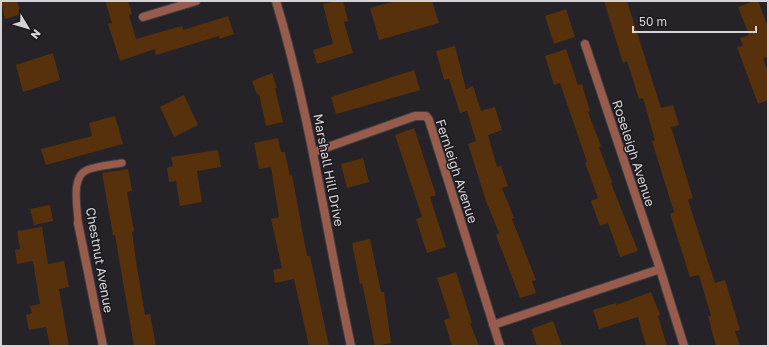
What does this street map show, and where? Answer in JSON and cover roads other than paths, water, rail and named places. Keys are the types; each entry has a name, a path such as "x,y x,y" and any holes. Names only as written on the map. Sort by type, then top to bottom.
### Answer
{"street":[{"path":"143,17 196,1"},
{"name":"Marshall Hill Drive","path":"276,1 292,54 314,152 351,346"},
{"name":"Roseleigh Avenue","path":"585,44 684,346"},
{"name":"Fernleigh Avenue","path":"314,152 415,116 426,116 429,120 500,346"},
{"name":"Chestnut Avenue","path":"78,224 103,346"},
{"path":"493,325 660,269"}],"lane":[{"name":"Chestnut Avenue","path":"78,224 77,187 79,177 86,170 122,163"}]}
